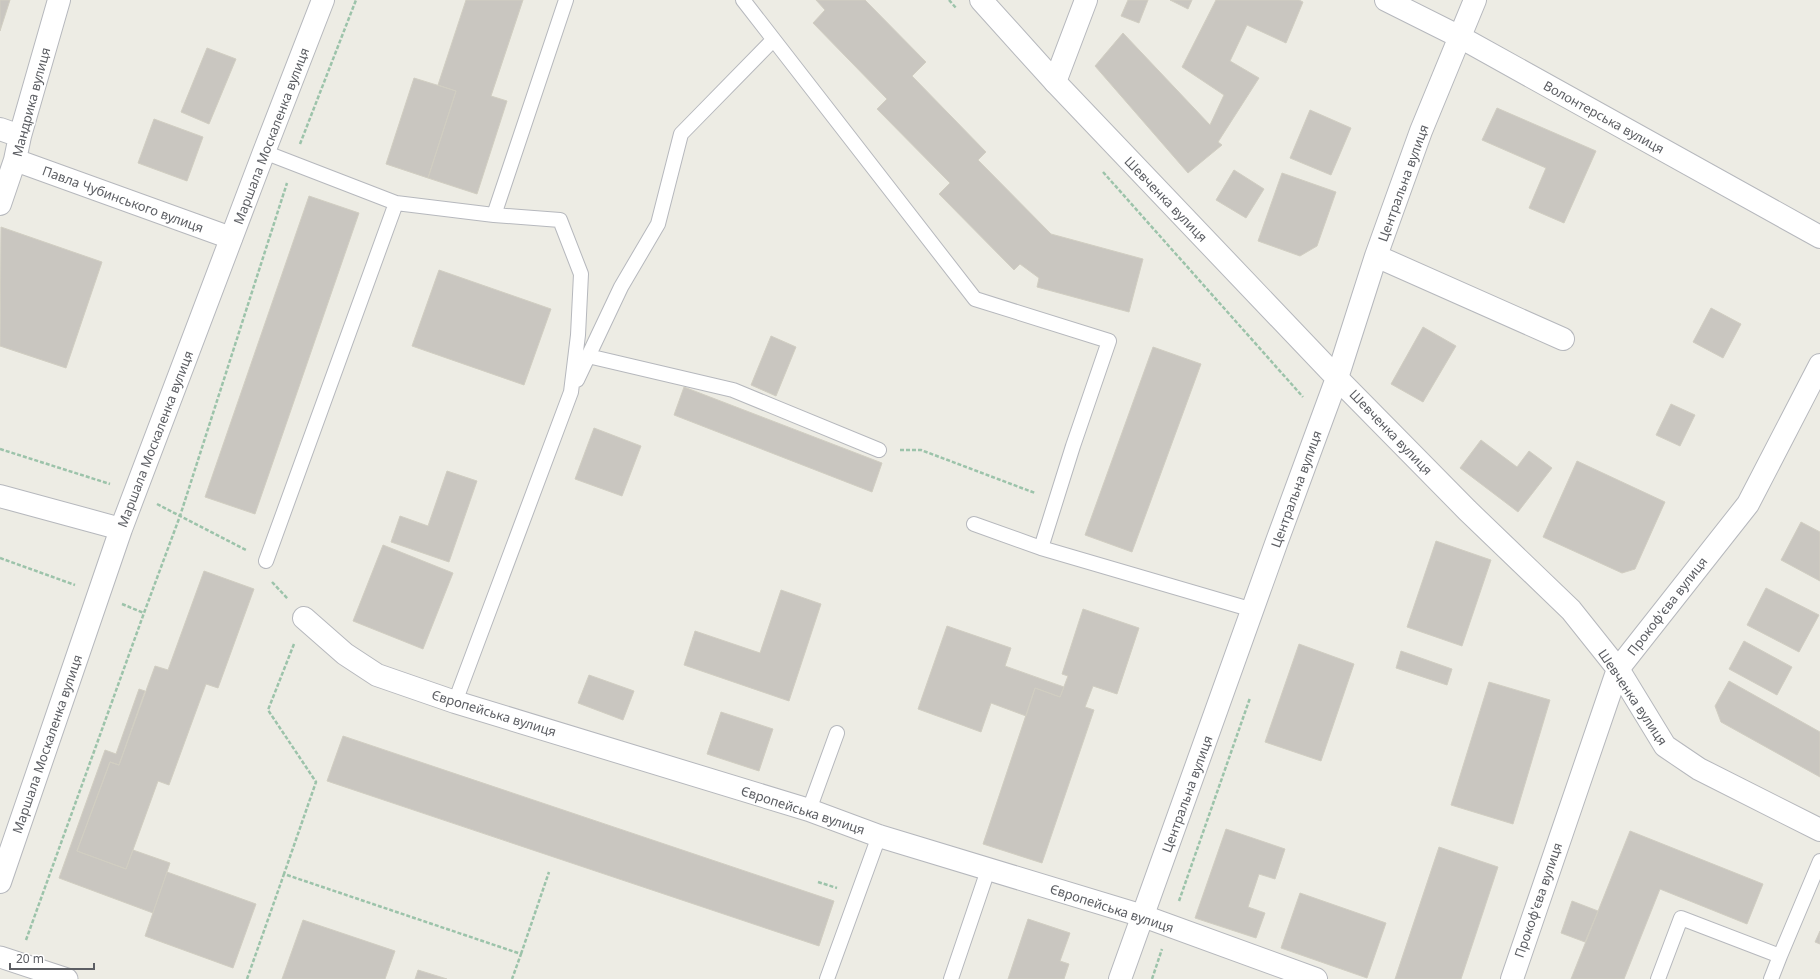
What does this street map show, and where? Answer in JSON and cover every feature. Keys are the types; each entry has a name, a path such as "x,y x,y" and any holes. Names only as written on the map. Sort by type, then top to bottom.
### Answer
{"street":[{"name":"Мандрика вулиця","path":"0,204 16,160 10,132 59,0"},
{"name":"Маршала Москаленка вулиця","path":"0,882 5,851 121,529 264,152 324,0"},
{"name":"Шевченка вулиця","path":"982,0 1055,82 1338,378 1467,510 1571,610 1618,669 1665,746 1699,769 1820,830"},
{"path":"1055,82 1086,0"},
{"name":"Волонтерська вулиця","path":"1386,0 1460,37 1820,237"},
{"name":"Центральна вулиця","path":"1120,979 1338,378 1376,256 1421,131 1475,0"},
{"name":"Павла Чубинського вулиця","path":"16,160 231,238"},
{"path":"1376,256 1563,339"},
{"name":"Прокоф'єва вулиця","path":"1512,979 1618,669 1748,504 1820,365"},
{"path":"0,496 121,529"},
{"name":"Європейська вулиця","path":"304,618 345,654 377,675 455,702 809,810 879,836 1144,916 1316,979"},
{"path":"9,960 67,979"}],"lane":[{"path":"494,215 566,0"},
{"path":"742,0 975,299 1109,341 1073,446 1041,548"},
{"path":"455,702 571,392 621,287 658,224 680,134 773,40"},
{"path":"264,152 396,203 494,215 560,220 581,274 578,336 571,392"},
{"path":"266,561 396,203"},
{"path":"588,356 733,390 879,450"},
{"path":"974,524 1041,548 1253,610"},
{"path":"809,810 837,733"},
{"path":"827,979 879,836"},
{"path":"1771,979 1820,861"},
{"path":"951,979 988,870"},
{"path":"1658,979 1681,918 1780,956"}],"path":[{"path":"180,516 293,163 356,0"},
{"path":"949,0 960,12"},
{"path":"1102,171 1322,419"},
{"path":"0,449 135,492 266,561 269,578 304,618 268,710 316,782 247,979"},
{"path":"879,450 921,450 1056,501"},
{"path":"9,960 144,613"},
{"path":"512,979 549,872"},
{"path":"284,874 521,954"},
{"path":"1152,979 1170,926"}],"building":[{"path":"0,0 10,0 0,31"},
{"path":"466,0 523,0 491,96 507,101 477,194 428,178 456,91 438,85"},
{"path":"816,0 865,0 926,62 912,76 986,152 978,160 1051,234 1143,259 1129,312 1037,287 1039,278 1020,264 1014,270 939,194 950,183 877,109 887,99 813,23 825,10"},
{"path":"1128,0 1148,0 1139,23 1121,16"},
{"path":"1170,0 1192,0 1188,9"},
{"path":"1216,0 1299,0 1303,2 1286,43 1247,25 1230,61 1259,78 1218,142 1222,145 1188,173 1095,66 1123,33 1210,125 1224,95 1182,67"},
{"path":"207,48 236,59 209,124 181,112"},
{"path":"414,78 456,91 428,178 386,164"},
{"path":"1497,108 1596,151 1564,223 1529,208 1546,168 1482,140"},
{"path":"1310,110 1351,128 1331,175 1290,158"},
{"path":"154,119 203,137 187,181 138,163"},
{"path":"1234,170 1264,189 1246,218 1216,200"},
{"path":"1282,173 1336,192 1317,246 1300,256 1258,241"},
{"path":"309,196 359,213 255,514 205,497"},
{"path":"1,227 102,262 66,368 0,346"},
{"path":"439,270 551,309 524,385 412,346"},
{"path":"1711,308 1741,324 1723,358 1693,342"},
{"path":"1423,327 1456,346 1423,402 1391,384"},
{"path":"771,336 796,347 776,396 751,385"},
{"path":"1153,347 1201,364 1132,552 1085,535"},
{"path":"684,387 882,463 872,492 674,415"},
{"path":"1671,404 1695,415 1680,446 1656,435"},
{"path":"594,428 641,446 622,496 575,479"},
{"path":"1481,440 1517,467 1529,451 1552,468 1518,512 1460,468"},
{"path":"1577,461 1665,502 1635,569 1622,573 1543,537"},
{"path":"447,471 477,481 449,562 391,542 400,516 428,526"},
{"path":"1801,522 1820,532 1820,581 1781,560"},
{"path":"1436,541 1491,560 1462,646 1407,627"},
{"path":"383,545 453,573 423,649 353,621"},
{"path":"204,571 254,589 218,688 206,684 169,785 158,781 126,869 77,851 110,762 119,765 155,666 168,670"},
{"path":"1766,588 1819,615 1799,652 1747,625"},
{"path":"781,590 821,604 789,701 684,665 695,631 760,653"},
{"path":"1083,609 1139,628 1117,694 1093,686 1085,707 1094,710 1042,863 983,844 1035,688 1060,697 1068,676 1062,674"},
{"path":"947,626 1011,648 1005,666 1064,687 1060,697 1035,688 1026,716 991,703 981,732 918,709"},
{"path":"1744,641 1792,667 1777,695 1729,669"},
{"path":"1299,644 1354,664 1321,761 1265,742"},
{"path":"1401,651 1452,669 1447,685 1396,668"},
{"path":"589,675 634,691 623,720 578,703"},
{"path":"1729,681 1820,732 1820,777 1721,722 1715,706"},
{"path":"1489,682 1550,700 1513,824 1451,805"},
{"path":"139,689 145,691 119,765 110,762 77,851 126,869 133,850 170,863 153,913 59,878 105,750 116,754"},
{"path":"721,712 773,729 759,771 707,754"},
{"path":"343,736 834,901 819,946 327,781"},
{"path":"1226,829 1285,849 1275,879 1259,874 1248,907 1265,913 1256,938 1195,918"},
{"path":"1630,831 1763,884 1747,924 1660,889 1624,979 1571,979"},
{"path":"1439,847 1498,867 1461,979 1395,979"},
{"path":"167,872 256,904 233,968 145,936"},
{"path":"1300,893 1386,923 1367,978 1281,948"},
{"path":"1572,901 1598,911 1585,942 1561,933"},
{"path":"1028,919 1070,933 1060,961 1069,964 1064,979 1008,979"},
{"path":"303,920 395,951 385,979 282,979"},
{"path":"1820,931 1820,944 1815,942"},
{"path":"418,970 447,979 415,979"}]}
